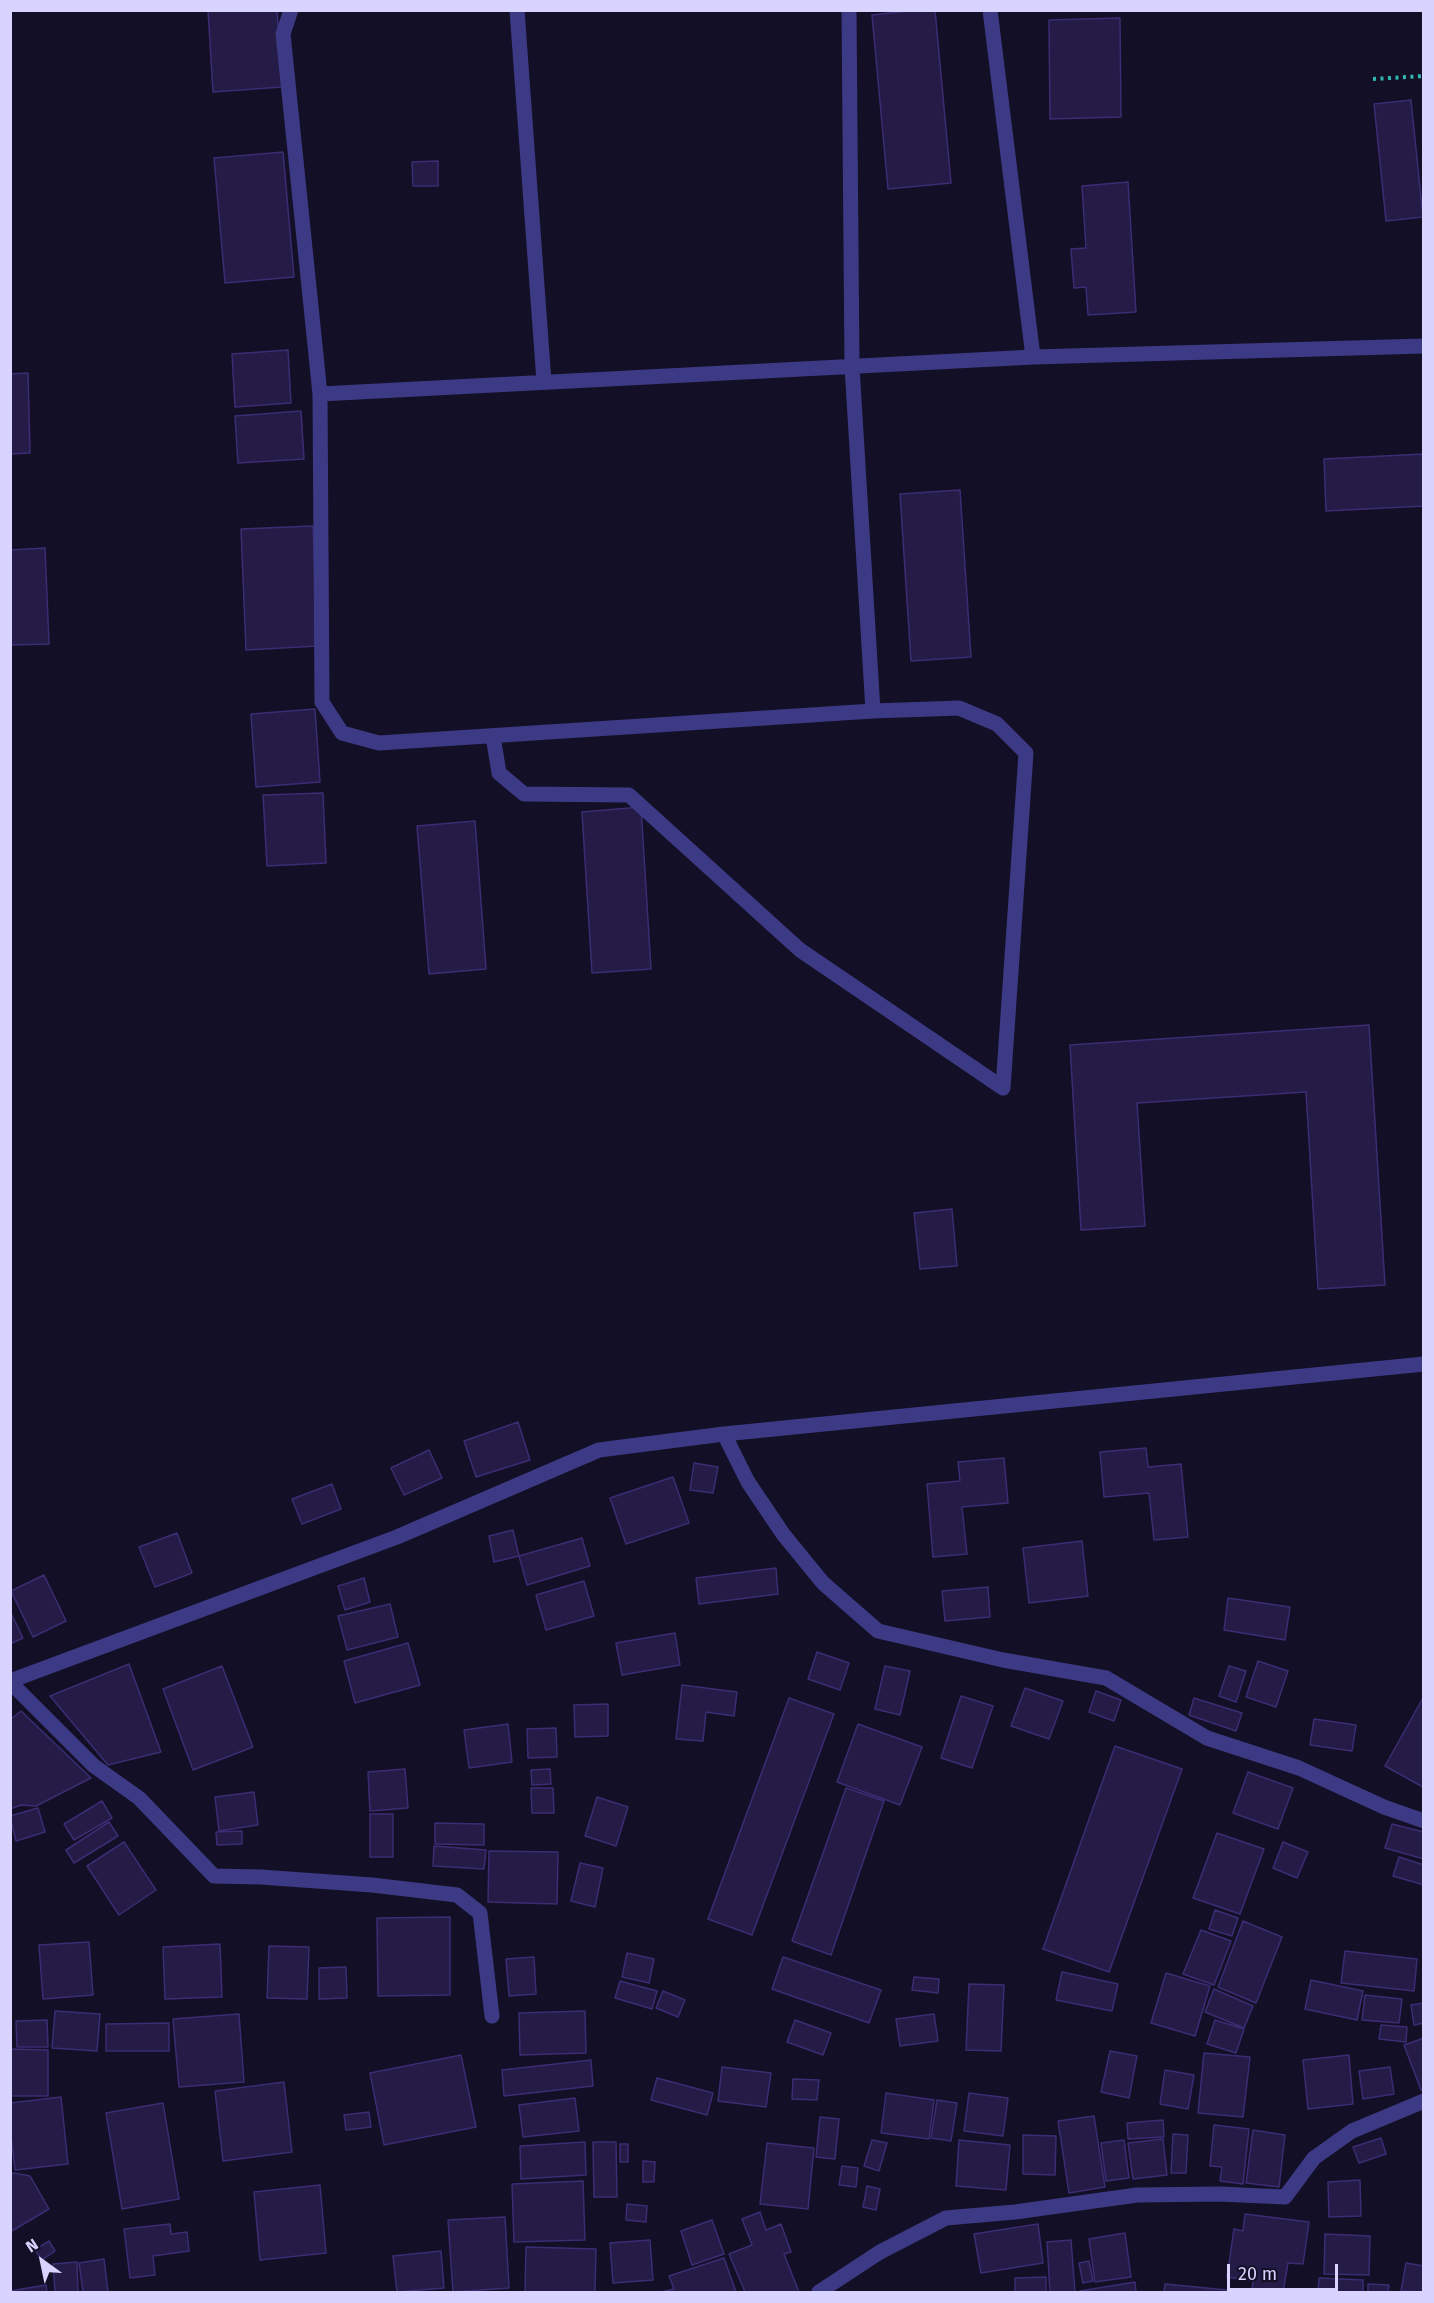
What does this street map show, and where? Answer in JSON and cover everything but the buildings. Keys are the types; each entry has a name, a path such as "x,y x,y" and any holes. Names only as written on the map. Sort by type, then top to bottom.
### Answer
{"street":[{"path":"291,10 283,34 320,394 322,702 342,734 378,743 873,711 959,708 997,724 1026,753 1003,1088 800,950 629,795 524,794 499,773 493,736"},
{"path":"517,10 544,382"},
{"path":"849,10 852,366 873,711"},
{"path":"990,10 1033,357"},
{"path":"320,394 1033,357 1424,346"},
{"path":"492,2016 480,1913 457,1894 361,1884 214,1876 139,1798 94,1766 10,1682 397,1537 599,1450 724,1434 1424,1364"},
{"path":"724,1434 748,1482 783,1534 823,1583 878,1631 1003,1660 1106,1678 1207,1738 1299,1768 1384,1807 1424,1821"},
{"path":"819,2292 880,2252 946,2218 1015,2212 1137,2195 1220,2194 1285,2197 1314,2158 1352,2131 1424,2101"}],"path":[{"path":"1373,79 1424,76"}]}
